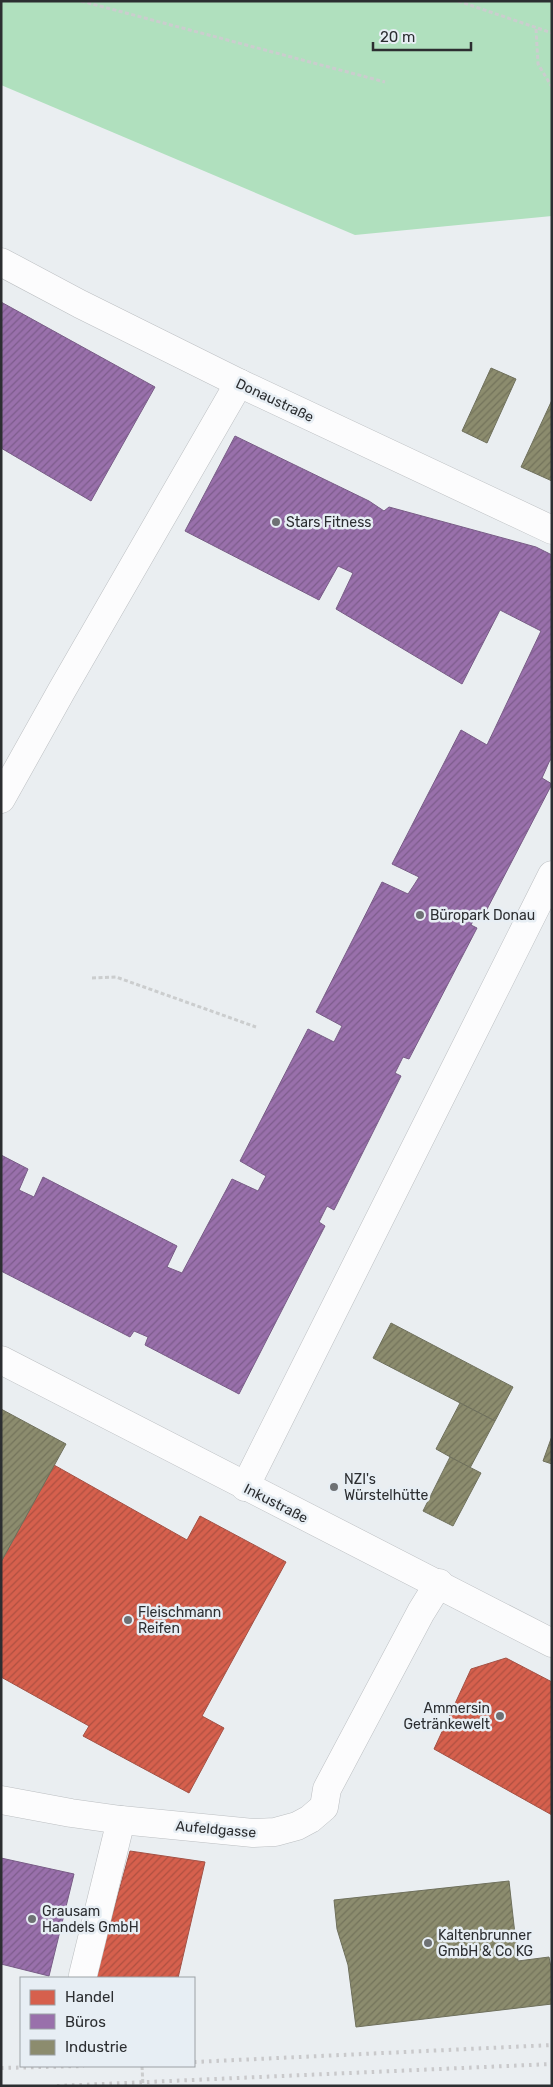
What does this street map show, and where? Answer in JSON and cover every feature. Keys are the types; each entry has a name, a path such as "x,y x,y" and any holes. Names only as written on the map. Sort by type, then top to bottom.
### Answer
{"street":[{"name":"Donaustraße","path":"1,262 80,304 239,383 552,530"},
{"path":"1,799 239,383"},
{"path":"244,1487 552,875"},
{"name":"Inkustraße","path":"1,1360 244,1487 438,1583 552,1643"},
{"name":"Aufeldgasse","path":"1,1800 121,1820 253,1833 275,1832 302,1836 310,1819 324,1806 327,1789 438,1583"},
{"path":"83,1975 121,1820"}],"path":[{"path":"82,1 385,82"},
{"path":"458,1 552,33"},
{"path":"536,29 538,64 552,87"},
{"path":"92,978 116,977 256,1028"},
{"path":"142,2067 143,2086"}],"green space":[{"path":"1,1 552,1 552,216 355,235 1,85"}],"building: Handel":[{"name":"Fleischmann Reifen","path":"54,1465 187,1540 200,1516 286,1562 202,1716 224,1728 189,1793 83,1736 89,1726 1,1677 1,1562"},
{"name":"Ammersin Getränkewelt","path":"506,1658 552,1682 552,1815 434,1749 471,1669"},
{"path":"130,1851 205,1862 178,1977 95,1977"}],"building: Büros":[{"path":"1,302 155,387 91,501 1,448"},
{"name":"Büropark Donau","path":"235,436 369,501 384,511 389,507 536,547 552,555 552,760 550,760 542,778 552,784 485,913 479,910 475,917 471,925 477,928 409,1059 403,1057 395,1073 401,1076 334,1210 327,1206 319,1222 325,1226 239,1394 145,1345 148,1337 134,1331 130,1337 1,1271 1,1155 28,1169 19,1190 34,1197 43,1177 177,1246 167,1267 182,1273 232,1179 258,1191 266,1176 240,1161 308,1029 334,1042 342,1026 316,1012 382,882 408,894 419,877 392,864 461,730 487,745 541,631 500,610 462,684 336,609 353,573 338,566 319,600 185,531"},
{"name":"Grausam Handels GmbH","path":"1,1858 74,1874 49,1976 1,1964"}],"building: Industrie":[{"path":"491,368 516,379 487,443 462,431"},
{"path":"552,400 552,481 521,467"},
{"path":"391,1323 513,1387 495,1421 373,1358"},
{"path":"460,1403 495,1421 470,1468 436,1449"},
{"path":"1,1409 66,1444 1,1562"},
{"path":"552,1436 552,1464 543,1461"},
{"path":"450,1457 481,1473 453,1526 423,1511"},
{"name":"Kaltenbrunner GmbH & Co KG","path":"509,1881 518,1961 549,1957 552,1972 552,2004 356,2027 348,1965 337,1929 334,1900"}],"railway":[{"path":"195,2062 552,2045"},
{"path":"57,2086 552,2064"},
{"path":"1,2068 42,2067"}],"place":[{"name":"Stars Fitness","path":"276,522"},
{"name":"Büropark Donau","path":"420,915"},
{"name":"NZI's Würstelhütte","path":"334,1487"},
{"name":"Fleischmann Reifen","path":"128,1620"},
{"name":"Ammersin Getränkewelt","path":"500,1716"},
{"name":"Grausam Handels GmbH","path":"32,1919"},
{"name":"Kaltenbrunner GmbH & Co KG","path":"428,1943"}]}
